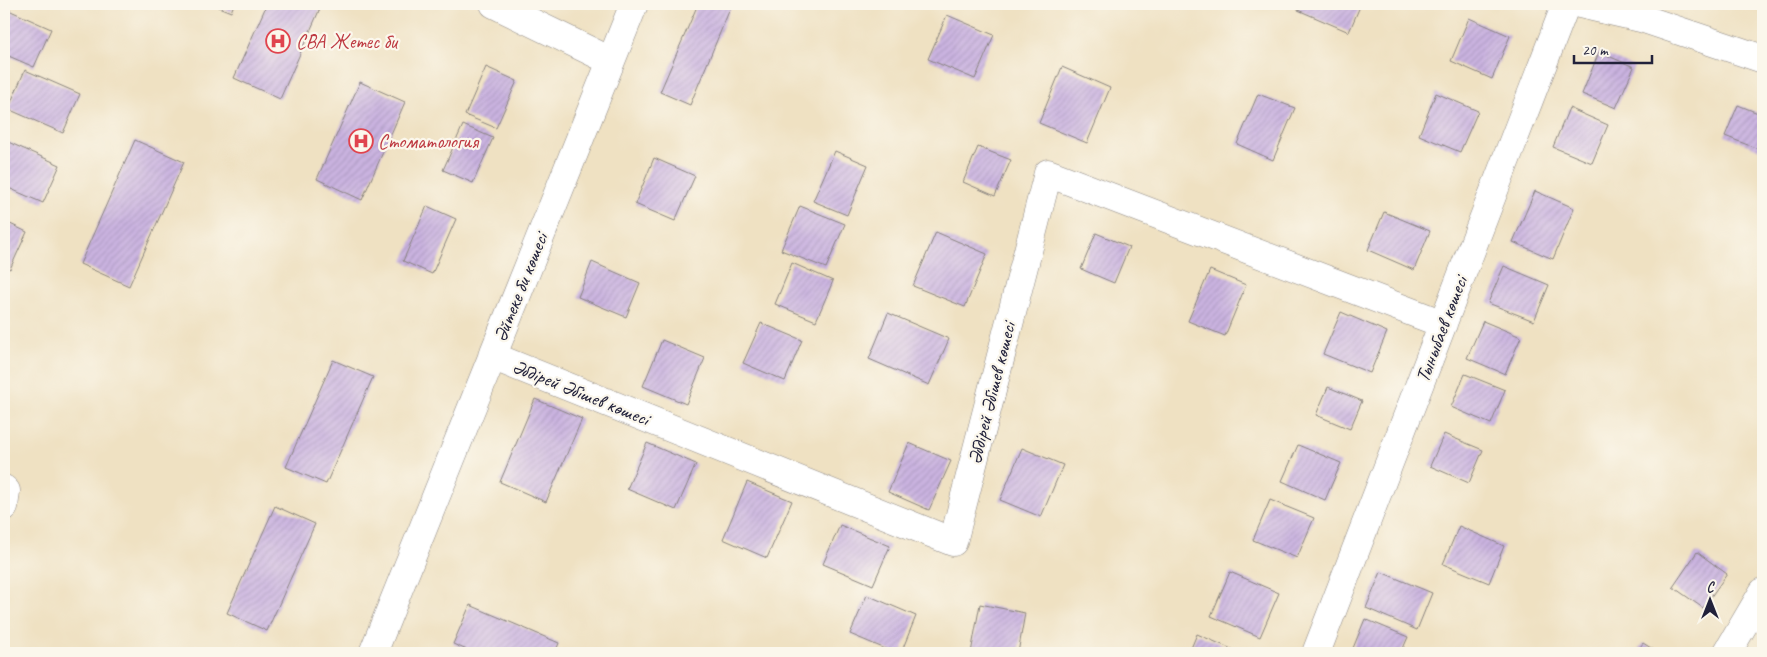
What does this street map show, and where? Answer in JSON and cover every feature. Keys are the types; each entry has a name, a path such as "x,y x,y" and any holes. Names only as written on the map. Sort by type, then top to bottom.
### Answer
{"street":[{"path":"494,4 611,61"},
{"name":"Әйтеке би көшесі","path":"373,653 634,4"},
{"name":"Тыныбаев көшесі","path":"1316,653 1566,4"},
{"path":"1580,4 1641,18 1763,59"},
{"name":"Әбдірей Әбішев көшесі","path":"492,356 953,542 1048,173 1443,324"},
{"path":"4,489 6,491 4,508"},
{"path":"1727,653 1763,592"}],"building":[{"path":"211,4 234,4 231,12"},
{"name":"СВА Жетес би","path":"267,4 322,4 280,99 234,78"},
{"path":"698,4 732,4 690,105 660,92"},
{"path":"1300,4 1361,4 1349,32 1298,10"},
{"path":"4,8 51,29 34,67 4,54"},
{"path":"947,15 994,35 975,79 928,59"},
{"path":"1469,18 1510,36 1492,79 1451,61"},
{"path":"1599,52 1634,67 1616,108 1582,94"},
{"path":"486,67 517,81 496,128 465,115"},
{"path":"1062,67 1110,88 1087,143 1039,123"},
{"path":"25,70 80,94 63,133 8,109"},
{"name":"Стоматология","path":"360,82 405,102 362,200 317,179"},
{"path":"1436,93 1478,111 1460,152 1419,135"},
{"path":"1258,94 1295,108 1273,160 1237,144"},
{"path":"1738,105 1763,115 1763,151 1725,136"},
{"path":"1569,108 1608,125 1592,163 1553,147"},
{"path":"463,125 493,138 473,183 443,170"},
{"path":"135,140 184,162 129,286 80,264"},
{"path":"6,141 60,165 43,203 4,186 4,146"},
{"path":"978,147 1011,160 995,196 963,182"},
{"path":"835,151 868,165 847,215 813,201"},
{"path":"654,158 695,176 675,221 635,204"},
{"path":"1535,191 1574,208 1553,259 1513,242"},
{"path":"427,206 456,219 432,274 403,261"},
{"path":"800,206 845,224 826,268 781,250"},
{"path":"1384,212 1430,231 1414,270 1368,250"},
{"path":"4,221 27,232 10,269 4,266"},
{"path":"936,232 987,254 965,307 913,286"},
{"path":"1096,233 1129,247 1114,283 1081,269"},
{"path":"592,262 640,283 626,317 578,297"},
{"path":"792,263 833,281 816,321 775,304"},
{"path":"1504,266 1549,285 1534,321 1488,303"},
{"path":"1210,270 1246,285 1225,336 1188,321"},
{"path":"1341,312 1387,332 1370,373 1323,354"},
{"path":"888,313 949,339 929,385 869,359"},
{"path":"1483,321 1521,337 1505,374 1467,358"},
{"path":"761,323 802,340 785,381 743,363"},
{"path":"662,340 705,358 686,404 643,386"},
{"path":"333,360 373,377 326,484 286,467"},
{"path":"1465,374 1505,390 1491,424 1451,407"},
{"path":"1328,387 1362,401 1350,429 1316,415"},
{"path":"535,399 582,419 546,502 500,482"},
{"path":"1444,434 1483,450 1469,483 1430,466"},
{"path":"647,443 696,464 676,510 627,489"},
{"path":"909,443 951,461 929,510 888,492"},
{"path":"1298,445 1341,463 1325,500 1282,481"},
{"path":"1022,448 1063,465 1041,517 1000,500"},
{"path":"747,482 792,501 767,558 723,539"},
{"path":"1270,500 1314,518 1297,558 1253,540"},
{"path":"275,506 315,524 267,631 227,613"},
{"path":"840,525 890,546 873,585 823,564"},
{"path":"1459,526 1504,546 1489,583 1443,564"},
{"path":"1697,552 1727,574 1703,608 1673,587"},
{"path":"1230,572 1279,593 1260,637 1211,616"},
{"path":"1381,572 1432,593 1417,630 1366,608"},
{"path":"867,595 916,616 901,653 895,653 850,634"},
{"path":"980,604 1025,613 1018,653 971,653"},
{"path":"470,605 559,643 555,653 474,653 453,644"},
{"path":"1365,619 1408,637 1401,653 1351,653"},
{"path":"1197,634 1241,653 1189,653"},
{"path":"1643,643 1659,653 1636,653"}],"place":[{"name":"СВА Жетес би","path":"278,41"},
{"name":"Стоматология","path":"361,141"}]}
